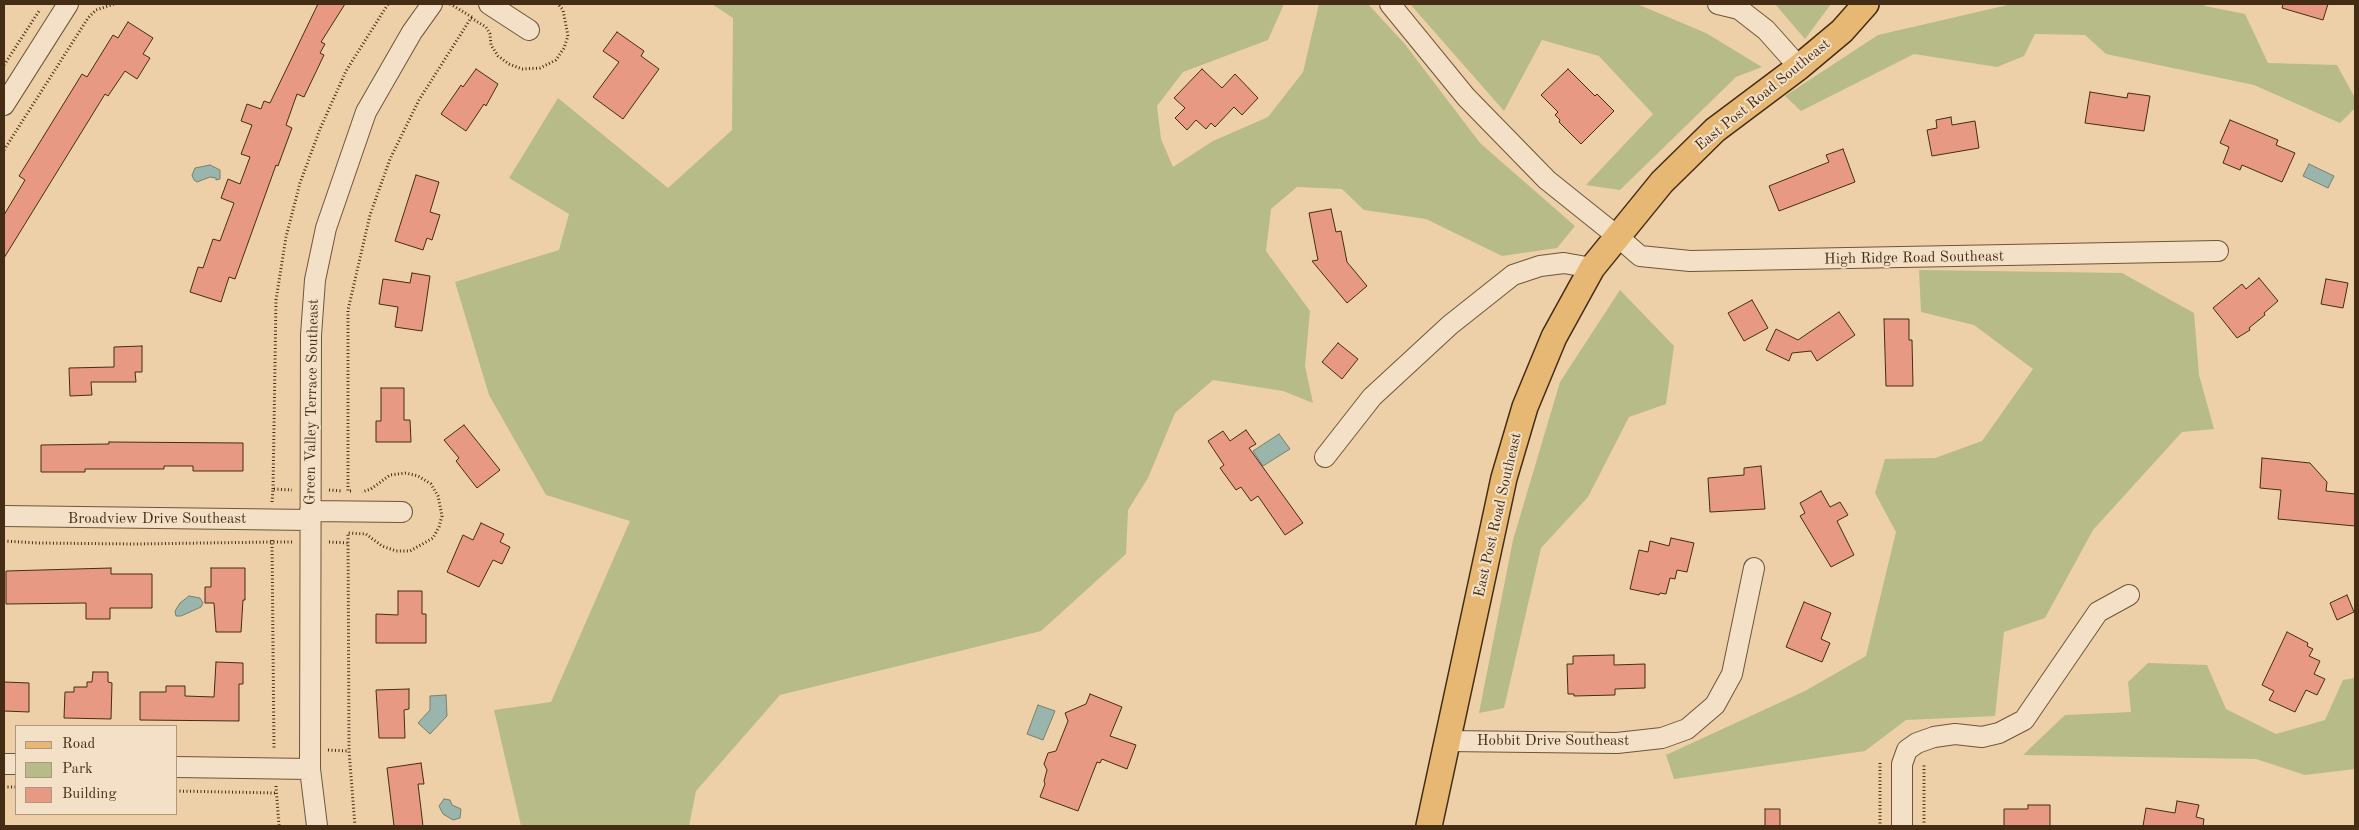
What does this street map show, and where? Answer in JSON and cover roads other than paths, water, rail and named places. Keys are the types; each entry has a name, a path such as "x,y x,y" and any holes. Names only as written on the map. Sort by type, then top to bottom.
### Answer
{"main road":[{"name":"East Post Road Southeast","path":"1429,826 1514,442 1525,407 1554,337 1592,268 1662,182 1715,130 1799,67 1842,31 1866,4"}],"street":[{"path":"4,105 68,4"},
{"name":"Green Valley Terrace Southeast","path":"317,826 310,769 311,335 315,280 326,228 366,112 412,32 432,4"},
{"path":"490,4 529,30"},
{"name":"High Ridge Road Southeast","path":"1390,4 1466,97 1547,180 1640,256 1690,262 2218,251"},
{"path":"1718,4 1739,9 1766,30 1799,67"},
{"path":"1325,457 1372,398 1450,325 1512,275 1540,266 1564,263 1592,268"},
{"name":"Broadview Drive Southeast","path":"4,516 310,515 402,512"},
{"name":"Hobbit Drive Southeast","path":"1448,740 1617,743 1662,738 1687,729 1716,705 1732,674 1754,568"},
{"path":"1902,826 1902,764 1907,750 1917,743 1934,737 1955,734 1982,737 2000,733 2024,720 2098,612 2129,595"},
{"path":"178,767 310,769"}],"water":[{"path":"2309,164 2334,176 2328,188 2303,176"},
{"path":"210,165 220,170 220,179 216,180 216,178 210,177 197,182 194,180 192,175 195,168"},
{"path":"1279,434 1290,449 1263,466 1253,451"},
{"path":"189,596 200,598 203,603 201,607 181,616 176,616 175,611 180,603"},
{"path":"446,695 447,716 430,734 418,723 430,710 430,696"},
{"path":"1038,705 1055,711 1043,740 1027,734"},
{"path":"444,799 450,800 452,805 461,809 460,818 453,820 443,814 439,806"}]}
